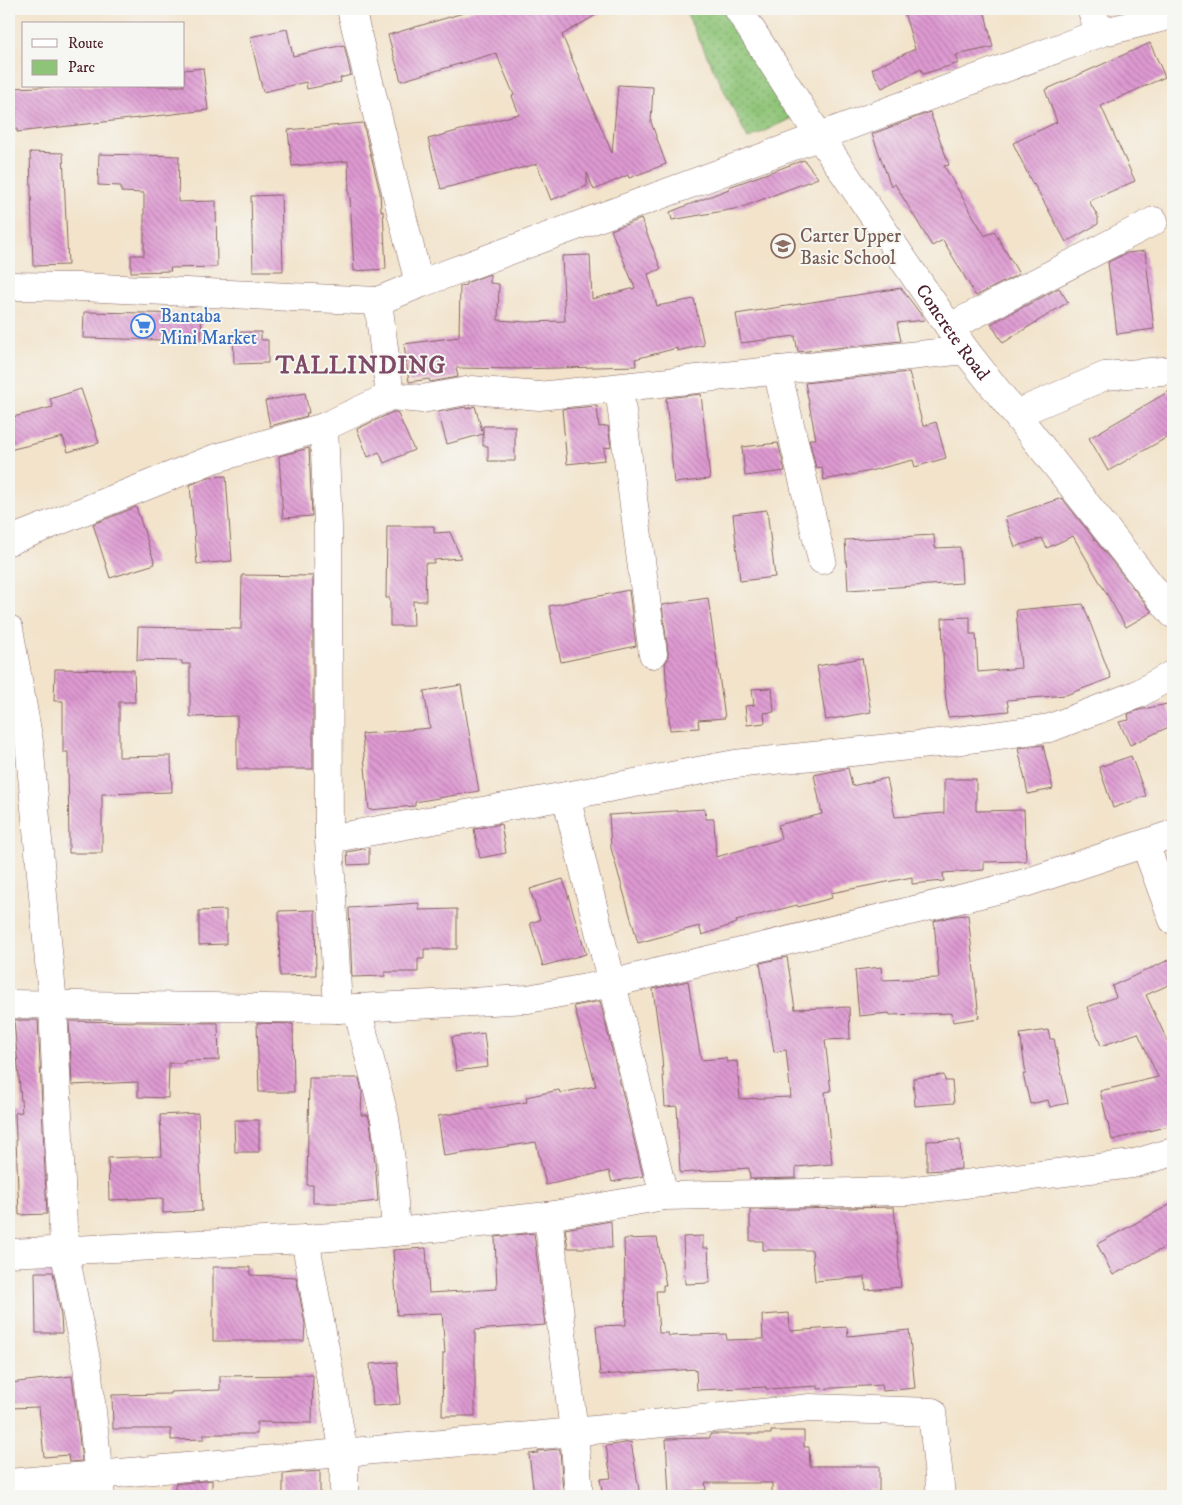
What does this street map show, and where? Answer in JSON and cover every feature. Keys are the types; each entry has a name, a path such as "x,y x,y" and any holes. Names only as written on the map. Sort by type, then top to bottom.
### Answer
{"street":[{"path":"351,9 419,284"},
{"name":"Concrete Road","path":"738,9 819,136 965,350 1173,614"},
{"path":"9,286 80,287 378,302 419,284 819,136 1096,21 1173,15"},
{"path":"950,327 1154,221"},
{"path":"378,302 390,396"},
{"path":"9,541 214,459 324,427 390,396 422,399 472,390 539,396 965,350"},
{"path":"777,370 822,560"},
{"path":"1016,414 1105,376 1173,370"},
{"path":"619,388 653,654"},
{"path":"324,427 328,526 329,838 348,1008 385,1120 391,1160 396,1232"},
{"path":"9,630 30,742 53,1005 64,1250 87,1365 100,1485"},
{"path":"329,838 736,764 948,742 1050,728 1138,694 1173,674"},
{"path":"566,796 664,1196"},
{"path":"9,1004 348,1008 528,999 613,983 1025,883 1173,834"},
{"path":"1146,844 1173,920"},
{"path":"9,1253 305,1239 396,1232 548,1216 664,1196 907,1191 1132,1164 1173,1152"},
{"path":"548,1216 574,1432 579,1496"},
{"path":"305,1239 344,1453 344,1496"},
{"path":"9,1483 100,1485 344,1453 810,1408 932,1412 941,1496"}],"green space":[{"path":"691,9 734,9 804,112 748,139 685,11"}],"building":[{"path":"477,9 606,9 562,35 612,153 618,85 653,87 651,122 666,164 629,178 628,175 594,190 587,173 587,186 551,200 537,164 441,189 428,139 519,114 512,96 514,95 496,53 401,81 388,35"},
{"path":"903,9 984,9 993,47 956,55 959,63 923,74 921,69 882,88 872,69 915,49"},
{"path":"287,29 293,56 344,45 351,75 340,78 341,82 307,89 306,82 263,92 250,37"},
{"path":"1150,43 1165,77 1101,106 1135,181 1089,201 1098,217 1098,224 1066,242 1033,185 1013,143 1057,122 1045,90"},
{"path":"203,68 208,110 17,132 17,129 9,129 9,88 185,88 185,70"},
{"path":"930,112 949,165 944,166 985,236 994,231 1019,274 976,296 943,240 932,246 895,184 891,186 872,134"},
{"path":"363,123 380,192 381,211 383,211 386,269 354,271 348,161 292,166 288,130"},
{"path":"30,152 63,153 68,265 33,266"},
{"path":"99,154 179,156 178,202 216,201 217,267 170,268 171,271 131,272 131,255 144,255 144,193 121,192 121,186 98,185"},
{"name":"Carter Upper Basic School","path":"804,160 818,178 740,208 672,220 670,212 729,189 729,187"},
{"path":"281,195 283,271 253,271 251,196"},
{"path":"641,219 661,269 648,274 657,306 694,299 704,345 677,351 677,348 635,359 636,366 518,369 456,368 458,377 430,382 429,379 409,382 404,344 459,337 460,286 466,285 466,283 490,274 490,283 499,284 498,320 526,322 565,321 562,256 590,255 592,299 635,288 611,230"},
{"path":"1145,251 1154,329 1117,334 1108,262 1127,253"},
{"name":"Carter Upper Basic School","path":"901,288 925,320 897,323 901,341 798,352 795,336 741,343 736,314"},
{"path":"1059,288 1068,302 1003,343 991,324"},
{"name":"Bantaba Mini Market","path":"84,312 202,314 201,341 83,338"},
{"path":"233,332 261,332 261,340 268,340 268,363 234,364"},
{"path":"909,372 923,426 936,422 946,458 915,467 913,460 824,480 822,467 816,468 809,439 816,439 805,383"},
{"path":"81,389 99,443 68,452 63,437 9,450 9,418 53,407 50,399"},
{"path":"1173,389 1173,434 1108,471 1089,438"},
{"path":"305,393 309,413 306,413 307,416 270,426 265,401"},
{"path":"701,394 710,479 674,483 666,398"},
{"path":"475,406 483,434 447,444 438,412 466,407 466,409"},
{"path":"597,406 599,427 608,426 611,447 604,448 605,460 567,464 562,409"},
{"path":"393,412 397,412 414,450 384,463 379,452 368,457 357,429"},
{"path":"483,426 515,426 515,461 488,461 488,446 483,446"},
{"path":"778,443 785,471 745,476 742,447"},
{"path":"309,448 312,516 283,518 279,456"},
{"path":"226,476 232,561 197,564 190,485 209,477"},
{"path":"1062,498 1152,612 1126,627 1073,536 1047,548 1042,538 1015,547 1005,517"},
{"path":"136,507 155,564 110,578 93,524"},
{"path":"767,510 775,577 740,581 733,514"},
{"path":"387,526 434,526 434,533 450,532 461,558 434,560 434,563 425,563 426,601 413,601 414,626 390,626 390,598 386,598"},
{"path":"934,535 935,548 960,547 962,583 848,590 845,540"},
{"path":"242,575 313,576 313,769 237,769 237,716 190,717 190,664 182,664 182,661 137,660 138,627 241,629"},
{"path":"629,590 636,646 561,662 549,606"},
{"path":"708,598 725,718 698,720 699,728 670,730 665,663 668,660 668,652 662,605"},
{"path":"1083,604 1111,678 1066,695 1007,700 1009,711 948,717 944,683 942,618 970,617 970,634 976,634 978,672 1021,668 1016,610"},
{"path":"862,658 871,712 826,720 817,666"},
{"path":"55,669 134,670 135,702 119,702 119,757 171,756 172,792 102,794 102,853 69,853 68,752 63,752 63,701 54,701"},
{"path":"461,685 479,791 415,802 415,806 369,810 362,734 430,728 424,691"},
{"path":"772,688 774,712 764,713 765,723 747,725 745,706 754,705 752,689"},
{"path":"1167,704 1173,718 1173,725 1130,745 1119,722 1129,720 1128,714"},
{"path":"1043,745 1053,789 1028,794 1018,748"},
{"path":"1131,756 1146,796 1113,808 1099,767"},
{"path":"848,768 852,786 887,778 895,817 944,813 944,779 976,779 976,811 1024,810 1026,861 984,862 984,870 943,873 944,881 912,884 912,877 831,893 832,898 736,921 737,923 702,935 699,926 638,943 611,848 609,815 705,809 706,819 714,819 716,857 781,839 778,825 822,814 814,775"},
{"path":"501,824 506,853 480,858 474,829"},
{"path":"369,848 369,864 348,865 347,852"},
{"path":"563,879 586,954 543,966 530,923 540,920 530,889"},
{"path":"419,903 419,910 457,909 457,949 424,949 424,959 418,959 418,972 385,972 385,976 352,977 349,908"},
{"path":"226,910 226,944 199,945 199,911"},
{"path":"315,910 316,975 280,976 279,911"},
{"path":"968,915 979,1018 953,1022 952,1013 890,1015 889,1013 859,1016 855,970 881,967 882,980 939,978 934,921"},
{"path":"787,957 795,1009 849,1007 850,1039 825,1040 831,1091 825,1092 832,1164 796,1167 796,1178 750,1179 749,1168 680,1173 677,1106 665,1107 662,1057 653,989 688,981 701,1060 726,1058 727,1062 737,1061 740,1099 791,1097 786,1050 774,1052 760,963"},
{"path":"1173,958 1173,983 1146,995 1173,1053 1173,1125 1112,1140 1100,1091 1158,1077 1138,1033 1101,1046 1087,1007 1116,997 1112,986"},
{"path":"600,1001 643,1176 612,1182 609,1171 546,1185 536,1142 444,1156 438,1116 527,1102 526,1097 559,1090 560,1093 596,1086 574,1006"},
{"path":"14,1020 38,1020 47,1214 19,1215 15,1113 22,1112"},
{"path":"69,1021 218,1023 219,1060 169,1063 168,1098 138,1097 138,1082 72,1085"},
{"path":"257,1023 293,1024 294,1092 259,1092"},
{"path":"1048,1030 1050,1039 1054,1039 1068,1103 1050,1107 1048,1100 1030,1104 1023,1074 1026,1074 1020,1034"},
{"path":"484,1033 488,1067 456,1071 452,1037"},
{"path":"944,1075 945,1081 952,1081 954,1103 915,1106 913,1078"},
{"path":"309,1078 359,1078 362,1091 361,1115 368,1115 370,1122 378,1201 313,1203 313,1185 307,1185"},
{"path":"198,1113 202,1211 163,1213 163,1198 109,1200 108,1158 162,1156 160,1115"},
{"path":"234,1120 259,1120 259,1152 235,1152"},
{"path":"960,1140 961,1169 927,1171 927,1141"},
{"path":"1173,1203 1173,1243 1113,1275 1097,1244"},
{"path":"894,1207 901,1287 866,1290 865,1277 815,1281 812,1250 763,1250 763,1241 750,1241 750,1210"},
{"path":"611,1221 612,1248 568,1248 565,1229"},
{"path":"534,1233 545,1325 475,1330 475,1416 442,1416 443,1353 445,1353 442,1313 397,1315 393,1250 426,1248 429,1293 497,1289 495,1237"},
{"path":"703,1236 703,1248 708,1248 710,1283 685,1284 683,1237"},
{"path":"657,1238 666,1285 663,1285 663,1291 656,1291 659,1333 668,1333 669,1336 726,1334 727,1340 763,1339 762,1315 789,1313 790,1331 847,1327 848,1336 909,1330 915,1388 883,1391 882,1385 818,1389 818,1386 697,1390 696,1369 600,1375 596,1326 626,1325 624,1239"},
{"path":"213,1267 250,1267 250,1275 296,1277 305,1324 304,1341 213,1341"},
{"path":"35,1272 53,1272 62,1333 36,1333"},
{"path":"397,1362 400,1404 373,1406 370,1364"},
{"path":"313,1375 312,1423 257,1422 257,1434 204,1434 204,1439 171,1440 171,1429 113,1429 112,1395 170,1394 170,1392 220,1390 220,1376"},
{"path":"72,1376 82,1461 69,1462 68,1455 44,1457 39,1407 9,1408 9,1383"},
{"path":"771,1431 804,1431 804,1447 809,1447 810,1466 879,1466 879,1492 871,1492 871,1496 772,1496 772,1483 705,1483 706,1490 689,1491 690,1496 669,1496 666,1439 710,1438 710,1434 771,1434"},
{"path":"631,1442 640,1496 603,1496 600,1479 611,1478 606,1446"},
{"path":"560,1449 563,1493 534,1496 529,1454 538,1453 538,1451"},
{"path":"320,1471 320,1496 283,1496 283,1474"},
{"path":"212,1480 212,1496 175,1496 175,1484"}],"place":[{"name":"Carter Upper Basic School","path":"783,246"},
{"name":"Bantaba Mini Market","path":"143,326"}],"district":[{"name":"TALLINDING","path":"361,365"}]}
